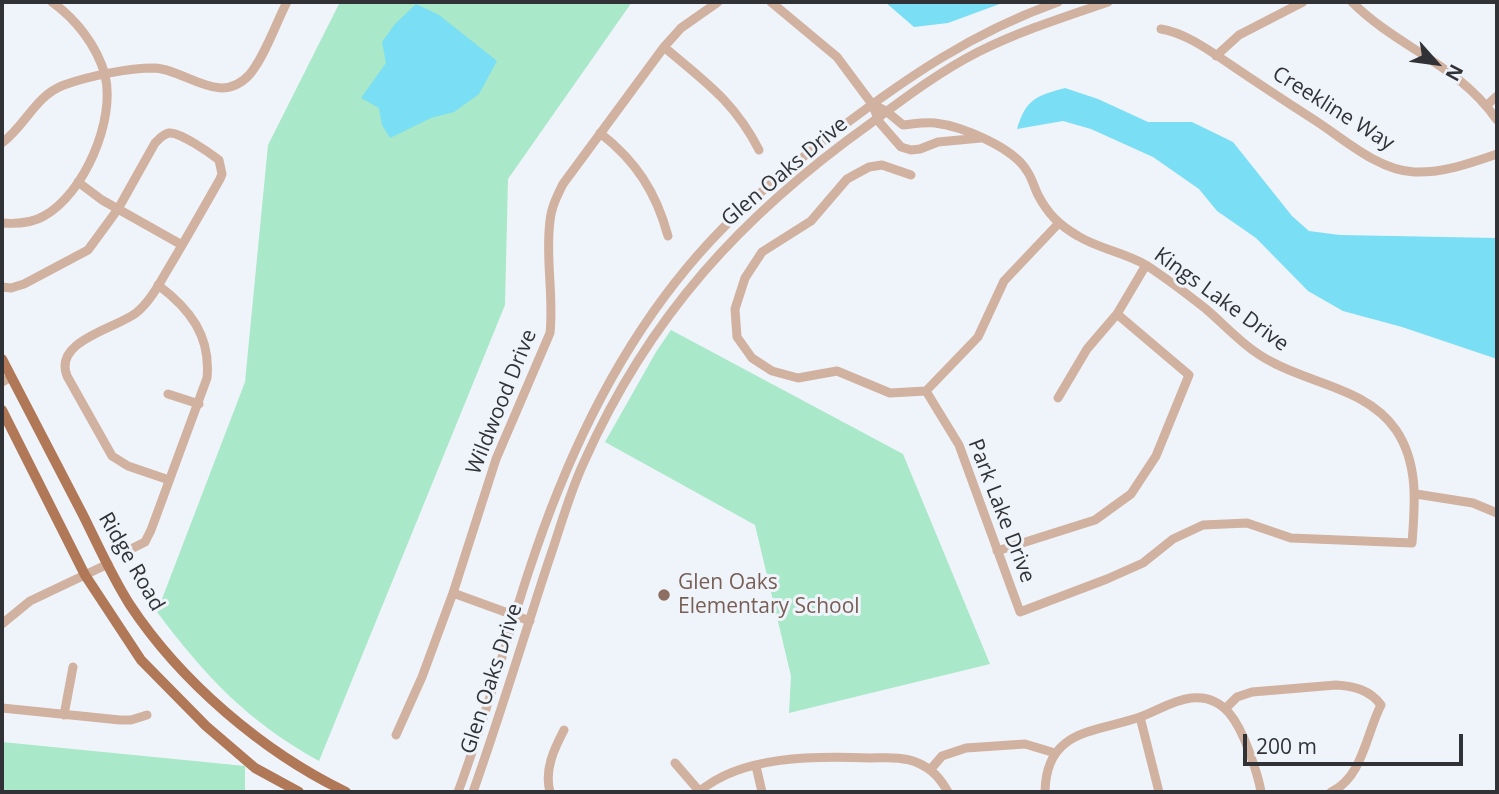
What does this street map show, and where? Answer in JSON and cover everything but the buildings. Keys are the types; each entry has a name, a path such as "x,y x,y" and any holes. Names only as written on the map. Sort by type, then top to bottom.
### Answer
{"main road":[{"name":"Ridge Road","path":"2,359 6,380 129,603 148,629 214,701 285,758 328,788 346,792"},
{"name":"Ridge Road","path":"2,410 85,575 141,660 205,726 255,768 299,792"}],"street":[{"path":"2,223 13,224 42,218 65,200 78,182 103,132 106,111 105,75 78,23 52,2"},
{"path":"2,143 16,132 39,101 64,85 105,75 154,68 208,86 229,86 249,75 287,2"},
{"name":"Wildwood Drive","path":"396,734 422,677 453,593 496,459 550,332 552,315 549,236 554,202 563,184 664,47 681,28 718,2"},
{"path":"771,2 837,57 872,104 877,118 901,147 911,150 938,142 983,138"},
{"name":"Glen Oaks Drive","path":"458,792 557,493 581,437 638,332 670,289 730,221 793,164 872,104 920,69 960,46 999,26 1058,2"},
{"name":"Glen Oaks Drive","path":"473,792 582,465 620,388 656,331 698,278 749,222 832,152 923,84 978,52 1039,25 1108,2"},
{"path":"1216,56 1239,35 1303,2"},
{"path":"1352,2 1373,20 1453,74 1487,105 1497,120"},
{"name":"Creekline Way","path":"1161,29 1174,32 1216,56 1389,166 1413,172 1432,171 1465,165 1497,154"},
{"path":"664,47 727,101 739,115 759,150"},
{"path":"1487,105 1497,96"},
{"name":"Kings Lake Drive","path":"872,104 886,110 903,125 934,123 968,131 1001,148 1026,169 1038,196 1058,224 1092,244 1121,253 1146,265 1205,309 1242,342 1272,362 1352,394 1374,408 1396,429 1409,458 1416,494 1412,543"},
{"path":"2,287 16,287 78,257 96,242 155,143 170,133 215,157 221,165 222,174 182,246 141,309 83,341 65,357 65,371 106,449 128,466 169,480"},
{"path":"600,134 623,151 632,162 659,206 668,236"},
{"path":"911,175 882,165 869,167 847,179 811,221 762,252 745,278 735,309 737,337 752,358 772,371 798,378 837,371 890,393 926,391 978,337 1004,281 1058,224"},
{"path":"78,182 182,246"},
{"path":"1058,398 1087,349 1116,314 1146,265"},
{"path":"133,548 145,542 199,404 208,369 207,352 194,319 158,285"},
{"path":"998,551 1095,520 1131,494 1156,456 1189,375 1116,314"},
{"name":"Park Lake Drive","path":"926,391 959,445 1020,612 1143,563 1173,539 1203,525 1247,523 1292,538 1412,543"},
{"path":"168,394 199,404"},
{"path":"1416,494 1473,503 1497,513"},
{"path":"2,624 30,601 108,564"},
{"path":"453,593 530,621"},
{"path":"64,715 73,667"},
{"path":"1226,708 1237,697 1252,692 1336,685 1370,693 1381,705 1371,724 1356,769 1340,788 1331,792"},
{"path":"1045,792 1047,773 1055,753 1075,736 1139,717 1177,701 1194,698 1208,699 1226,708 1235,719 1261,792"},
{"path":"2,708 120,720 147,715"},
{"path":"1139,717 1159,792"},
{"path":"550,792 548,776 551,760 564,730"},
{"path":"930,770 942,756 966,748 1025,744 1055,753"},
{"path":"675,763 699,792 719,778 756,766 809,757 907,760 930,770 948,792"},
{"path":"756,766 762,792"}],"green space":[{"path":"340,2 632,2 508,179 505,305 319,761 270,730 229,696 157,612 245,382 268,145"},
{"path":"671,330 903,454 990,664 789,713 791,676 755,525 605,442"},
{"path":"2,742 245,766 245,792 2,792"}],"water":[{"path":"885,2 1005,2 948,23 914,27"},
{"path":"416,4 439,15 497,61 479,94 454,112 431,118 390,138 382,125 379,108 361,98 386,63 382,42 395,24"},
{"path":"1065,88 1098,99 1148,122 1192,122 1233,142 1292,216 1309,231 1340,235 1497,238 1497,359 1402,327 1343,311 1308,291 1256,238 1217,211 1199,189 1153,157 1091,129 1063,121 1017,129 1028,105 1039,97"}],"place":[{"name":"Glen Oaks Elementary School","path":"664,595"}]}
